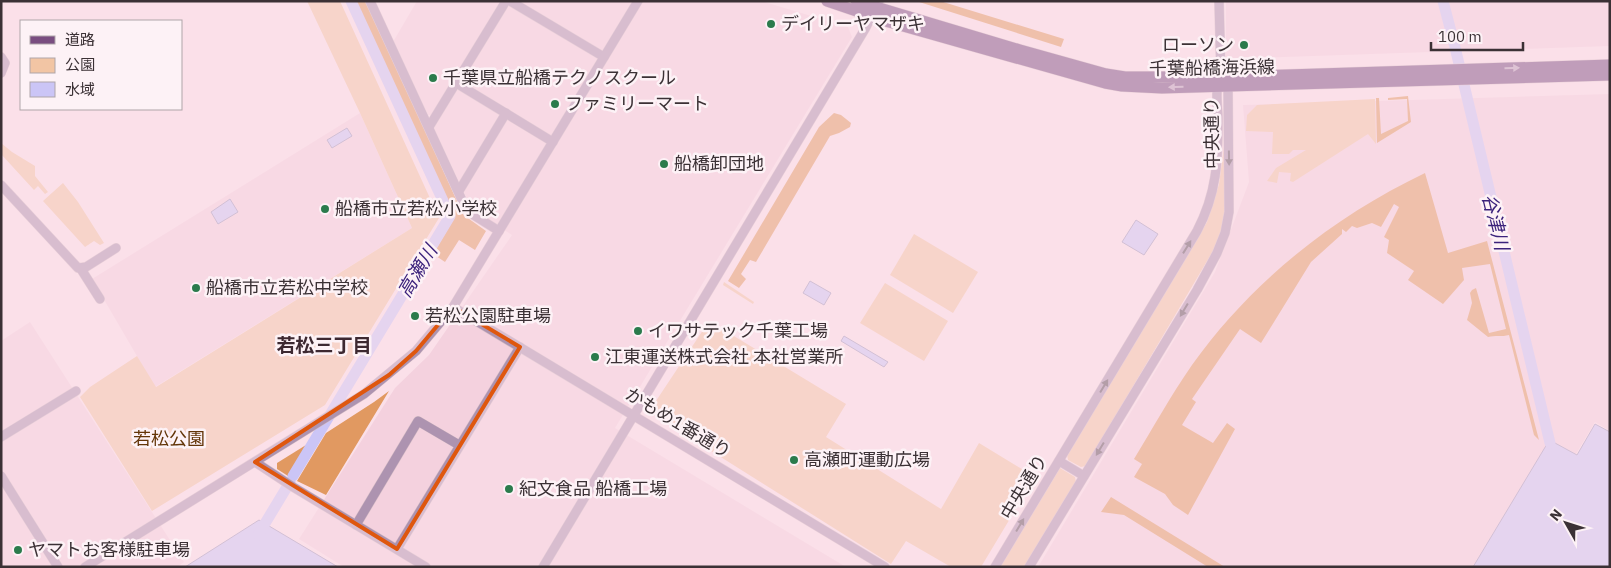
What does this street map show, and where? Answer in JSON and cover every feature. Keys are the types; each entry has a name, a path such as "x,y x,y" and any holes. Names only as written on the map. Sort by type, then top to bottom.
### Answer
{"main road":[{"name":"千葉船橋海浜線","path":"827,1 876,9"},
{"name":"千葉船橋海浜線","path":"856,1 1105,83 1122,86 1162,88 1221,83 1452,75 1610,75"},
{"name":"千葉船橋海浜線","path":"1464,75 1610,65"}],"street":[{"path":"370,1 467,211 499,231"},
{"path":"429,127 506,1"},
{"path":"510,1 604,57"},
{"path":"84,567 340,410 364,394 416,351 453,307 638,1"},
{"path":"1220,1 1221,83"},
{"path":"555,567 544,564 876,9"},
{"path":"1,57 5,63 1,73"},
{"path":"456,83 552,142"},
{"name":"中央通り","path":"995,567 1203,220 1212,195 1218,163 1218,112 1221,83"},
{"name":"中央通り","path":"1029,567 1207,272 1225,232 1230,201 1221,83"},
{"path":"459,191 506,113"},
{"path":"1,184 81,269 100,299"},
{"path":"81,269 116,248"},
{"name":"かもめ1番通り","path":"453,307 885,567"},
{"path":"397,549 520,347"},
{"path":"1,437 76,391"},
{"path":"356,525 418,421 459,445"},
{"path":"1059,461 1084,476"},
{"path":"255,462 426,567"},
{"path":"1,476 58,567"}],"highlighted area":[{"path":"453,307 520,347 397,549 255,462 389,375 416,351"}],"shaded area":[{"path":"356,1 367,1 462,212 486,231 475,250 459,240 445,262 433,254 455,217"},
{"name":"千葉県立船橋テクノスクール","path":"417,1 501,1 433,115 428,115 393,42"},
{"path":"509,1 761,1 848,27 852,37 615,428 846,567 344,567 299,539 395,388 429,355 512,235 472,209 433,127"},
{"path":"916,1 940,1 1064,39 1061,47"},
{"path":"1226,1 1610,1 1610,46 1226,59"},
{"path":"1610,94 1610,431 1595,422 1576,454 1549,442 1474,567 1038,567 1215,272 1249,182 1243,105"},
{"path":"1408,96 1411,122 1377,143 1376,98 1379,98 1381,134 1408,121 1407,99 1388,100 1388,98"},
{"path":"360,113 412,228 155,387 92,279"},
{"path":"834,113 841,115 851,123 850,127 830,136 756,262 750,260 741,274 746,279 739,288 728,281 819,127"},
{"path":"1425,173 1448,253 1487,241 1539,440 1534,435 1509,335 1488,337 1467,320 1472,303 1470,293 1476,288 1489,333 1506,329 1490,264 1462,268 1464,280 1443,304 1408,280 1414,271 1387,253 1389,240 1384,237 1399,207 1394,204 1381,227 1372,223 1357,228 1352,226 1346,232 1342,229 1342,234 1311,262 1261,343 1240,329 1192,399 1196,402 1182,425 1213,443 1227,423 1235,429 1188,515 1173,505 1165,494 1134,477 1142,464 1134,459 1177,388 1215,335 1240,306 1267,279 1326,231 1391,190"},
{"path":"30,322 184,562 177,567 1,567 1,341"},
{"path":"389,391 326,495 297,481 326,433"},
{"path":"306,445 288,476 277,469 277,463"},
{"path":"1111,497 1225,567 1208,567 1124,515 1101,512"}],"green space":[{"name":"若松公園","path":"307,1 340,1 439,218 325,405 152,511 80,397 90,387 137,356 156,387 412,228"},
{"path":"1375,99 1376,144 1368,134 1293,182 1290,181 1291,173 1279,172 1277,183 1267,181 1276,168 1306,150 1293,150 1289,154 1272,154 1273,132 1246,131 1247,115 1257,105"},
{"path":"1225,139 1225,209 1221,231 1213,251 1086,466 1081,467 1068,460 1067,455 1207,222 1219,184"},
{"path":"1,143 35,166 35,176 48,192 45,194 38,186 34,190 1,154"},
{"path":"63,183 78,202 104,243 100,245 94,241 85,247 43,201"},
{"path":"914,234 978,272 953,313 890,275"},
{"path":"724,282 754,302 753,304 723,285"},
{"path":"885,283 948,321 924,361 860,323"},
{"name":"高瀬町運動広場","path":"709,321 846,404 826,437 941,509 979,443 1035,477 981,567 951,567 906,541 891,564 654,415 652,407"},
{"path":"1060,468 1075,477 1076,482 1025,567 999,567"}],"water":[{"path":"347,128 352,136 332,148 327,140"},
{"path":"230,199 238,212 218,224 211,212"},
{"path":"1136,220 1158,234 1144,255 1122,242"},
{"path":"810,281 831,293 824,305 803,293"},
{"path":"844,336 888,362 884,367 841,341"},
{"path":"1595,424 1610,432 1610,567 1473,567 1547,444 1555,443 1577,455"},
{"path":"259,520 338,567 185,567"}],"waterway":[{"name":"高瀬川","path":"293,476 450,216 351,1"},
{"name":"谷津川","path":"1443,1 1550,443"},
{"name":"高瀬川","path":"258,535 290,482"}],"place":[{"name":"デイリーヤマザキ","path":"771,24"},
{"name":"ローソン","path":"1244,45"},
{"name":"千葉県立船橋テクノスクール","path":"433,78"},
{"name":"ファミリーマート","path":"555,104"},
{"name":"船橋卸団地","path":"664,164"},
{"name":"船橋市立若松小学校","path":"325,209"},
{"name":"船橋市立若松中学校","path":"196,288"},
{"name":"若松公園駐車場","path":"415,316"},
{"name":"イワサテック千葉工場","path":"638,331"},
{"name":"江東運送株式会社 本社営業所","path":"595,357"},
{"name":"高瀬町運動広場","path":"794,460"},
{"name":"紀文食品 船橋工場","path":"509,489"},
{"name":"ヤマトお客様駐車場","path":"18,550"}],"district":[{"name":"若松三丁目","path":"324,345"}]}
